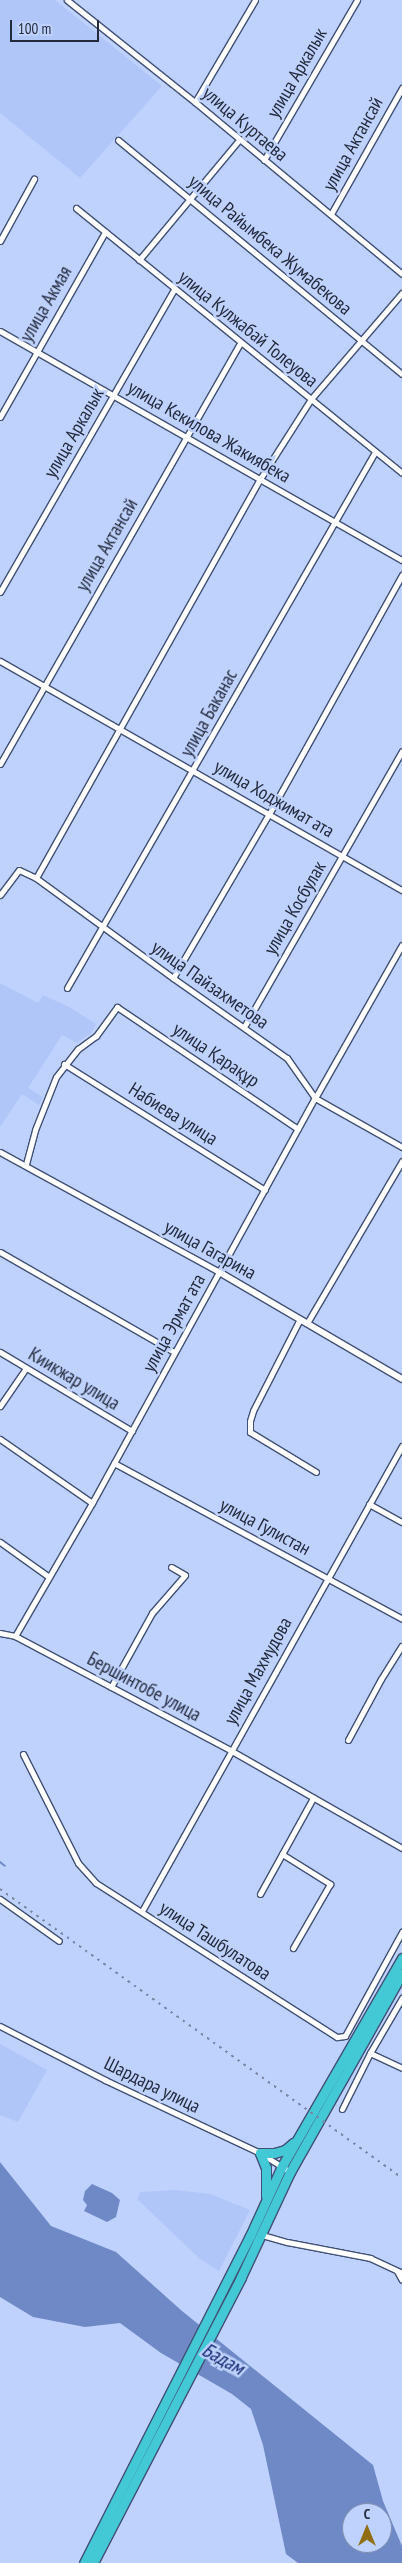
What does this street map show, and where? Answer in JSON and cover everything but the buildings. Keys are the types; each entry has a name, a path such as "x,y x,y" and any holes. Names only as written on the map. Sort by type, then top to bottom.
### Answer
{"highway":[{"path":"84,2563 232,2270 282,2166 402,1958"},
{"path":"93,2563 242,2277 290,2172 402,1973"},
{"path":"266,2200 266,2168 260,2153 274,2153 285,2150 299,2138"}],"street":[{"name":"улица Куртаева","path":"68,0 195,102 400,272"},
{"path":"195,102 255,0"},
{"name":"улица Аркалык","path":"264,160 356,0"},
{"name":"улица Актансай","path":"331,214 402,88"},
{"name":"улица Райымбека Жумабекова","path":"118,140 402,374"},
{"path":"139,260 240,140"},
{"path":"0,241 34,179"},
{"name":"улица Кулжабай Толеуова","path":"76,208 402,473"},
{"name":"улица Акмая","path":"0,417 104,232"},
{"path":"400,272 402,265"},
{"name":"улица Аркалык","path":"0,592 174,289"},
{"path":"36,878 260,479 310,399 402,293"},
{"name":"улица Кекилова Жакиябека","path":"0,331 402,560"},
{"name":"улица Актансай","path":"0,764 240,343"},
{"name":"улица Баканас","path":"67,988 104,927 375,452"},
{"path":"173,978 268,814 402,575"},
{"name":"улица Ходжимат ата","path":"0,661 402,890"},
{"name":"улица Косбулак","path":"244,1027 402,751"},
{"name":"улица Пайзахметова","path":"0,895 19,870 36,878 287,1058 314,1098 402,1147"},
{"name":"улица Эрмат ата","path":"15,1636 92,1503 314,1098 402,945"},
{"name":"улица Қарақұр","path":"64,1064 78,1049 96,1036 117,1007 298,1129"},
{"path":"26,1164 35,1130 64,1064"},
{"name":"Набиева улица","path":"64,1064 265,1190"},
{"name":"улица Гагарина","path":"0,1152 26,1164 219,1272 402,1379"},
{"path":"307,1323 402,1161"},
{"path":"0,1252 174,1352"},
{"path":"300,1319 253,1411 250,1421 250,1432 316,1472"},
{"name":"Киикжар улица","path":"0,1352 132,1431"},
{"path":"0,1406 26,1368"},
{"path":"0,1439 92,1503"},
{"name":"улица Махмудова","path":"142,1911 230,1750 402,1446"},
{"name":"улица Гулистан","path":"114,1463 328,1577 402,1619"},
{"path":"369,1504 402,1522"},
{"path":"0,1542 49,1577"},
{"path":"111,1687 152,1613 185,1575 172,1567"},
{"name":"Бершинтобе улица","path":"0,1633 15,1636 230,1750 402,1848"},
{"path":"348,1740 381,1679 402,1646"},
{"name":"улица Ташбулатова","path":"23,1754 78,1864 85,1874 96,1883 337,2037 345,2036 402,1932"},
{"path":"260,1894 313,1798"},
{"path":"282,1854 330,1884 293,1948"},
{"path":"0,1899 59,1941"},
{"path":"342,2109 370,2053 402,1998"},
{"name":"Шардара улица","path":"0,2026 105,2080 260,2153 290,2172"},
{"path":"370,2053 402,2068"},
{"path":"262,2234 287,2242 370,2258 399,2272 402,2280"}],"shaded area":[{"path":"0,0 55,0 162,86 80,178 0,113"},
{"path":"0,983 38,1003 43,995 69,1007 96,1024 91,1033 77,1043 62,1035 28,1088 43,1097 39,1105 22,1094 0,1127"},
{"path":"0,2044 47,2070 18,2122 0,2115"},
{"path":"176,2190 210,2194 250,2210 219,2271 200,2259 137,2199 140,2192"}],"water":[{"name":"Бадам","path":"0,2162 51,2226 116,2252 182,2311 373,2465 384,2503 342,2503 342,2553 392,2553 392,2522 402,2546 402,2563 298,2563 286,2554 263,2445 251,2409 232,2394 161,2353 120,2323 85,2327 33,2317 0,2297"},
{"path":"92,2184 112,2193 120,2200 116,2217 107,2222 84,2211 87,2205 83,2200 85,2191"}],"waterway":[{"path":"0,1862 5,1866"}],"railway":[{"path":"0,1889 402,2178"}]}
